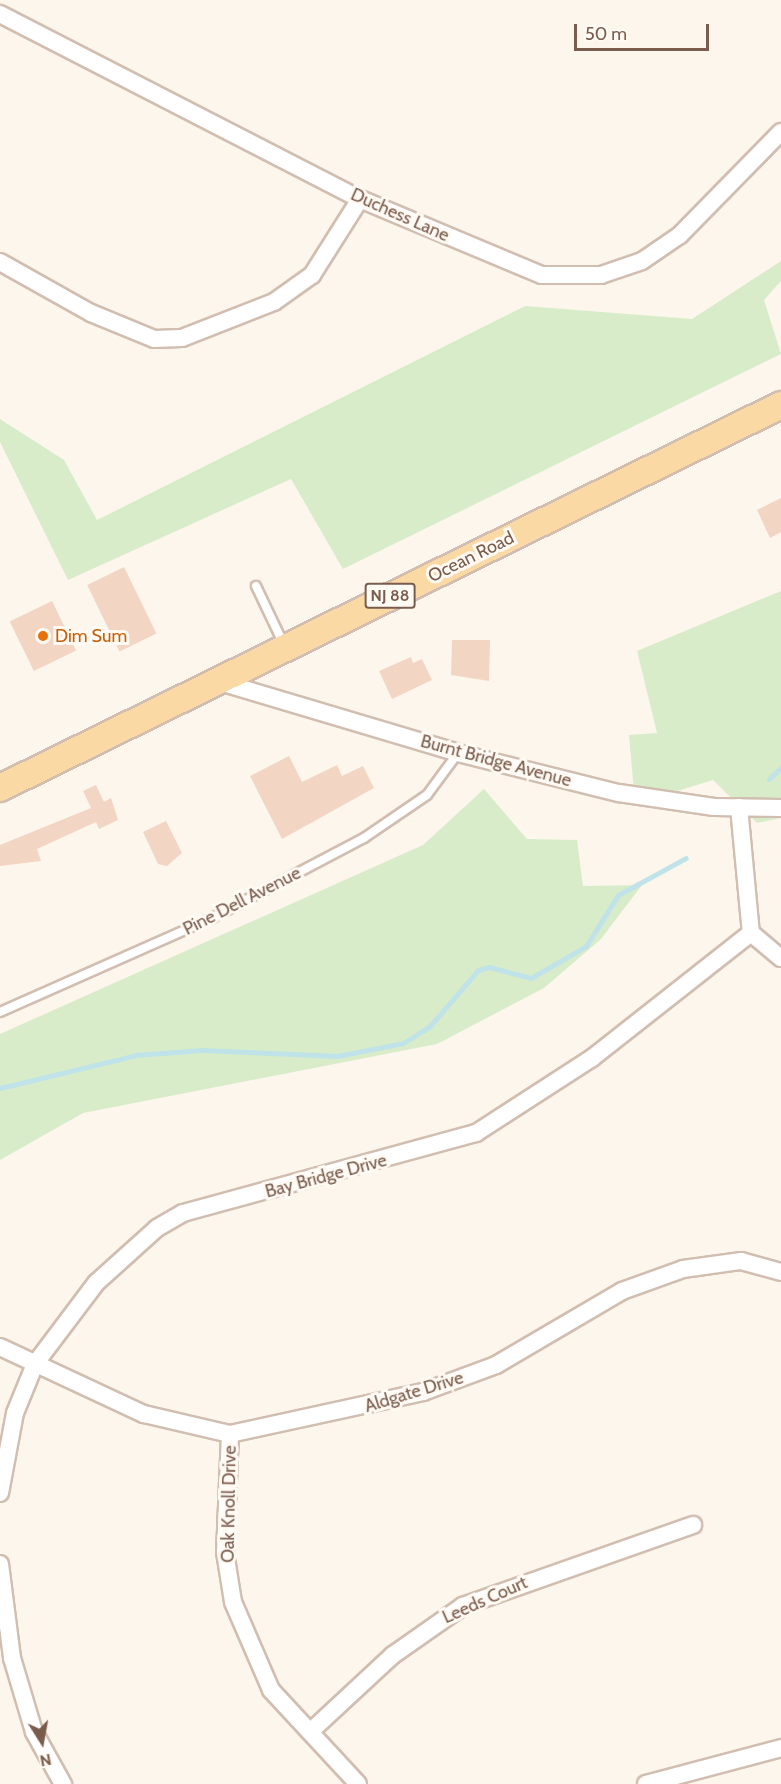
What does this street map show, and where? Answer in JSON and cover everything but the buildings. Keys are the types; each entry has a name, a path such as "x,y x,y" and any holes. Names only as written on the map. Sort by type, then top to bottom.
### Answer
{"main road":[{"name":"Ocean Road","path":"1,786 781,405"}],"street":[{"name":"Duchess Lane","path":"0,14 360,199 543,275 601,275 642,261 680,235 781,132"},
{"path":"0,262 91,313 154,339 182,338 274,302 312,275 360,199"},
{"name":"Burnt Bridge Avenue","path":"217,681 459,753 619,793 739,807 781,808"},
{"path":"739,807 751,933 781,958"},
{"name":"Bay Bridge Drive","path":"0,1493 15,1413 35,1364 96,1283 157,1228 183,1213 476,1133 592,1058 751,933"},
{"name":"Aldgate Drive","path":"0,1347 144,1414 230,1434 423,1392 496,1365 622,1292 683,1269 741,1261 781,1272"},
{"name":"Oak Knoll Drive","path":"230,1434 225,1552 233,1602 271,1690 358,1784"},
{"name":"Leeds Court","path":"310,1732 393,1655 463,1606 693,1525"},
{"path":"0,1564 12,1658 34,1732 63,1784"},
{"path":"646,1784 781,1748"}],"lane":[{"path":"256,586 285,648"},
{"name":"Pine Dell Avenue","path":"0,1012 212,918 364,838 427,795 459,753"}],"green space":[{"path":"781,261 781,281 764,300 781,354 343,569 291,479 68,580 0,442 0,419 64,460 97,520 525,306 692,319"},
{"path":"781,591 781,818 757,823 713,780 635,804 629,735 657,733 637,651"},
{"path":"484,789 527,839 577,840 583,886 642,885 601,939 544,988 437,1044 83,1113 0,1160 0,1034 423,845"}],"waterway":[{"path":"769,779 781,768"},
{"path":"0,1088 136,1055 202,1050 337,1056 403,1043 430,1026 478,970 489,967 531,978 586,946 618,895 686,858"}],"place":[{"name":"Dim Sum","path":"43,636"}]}
